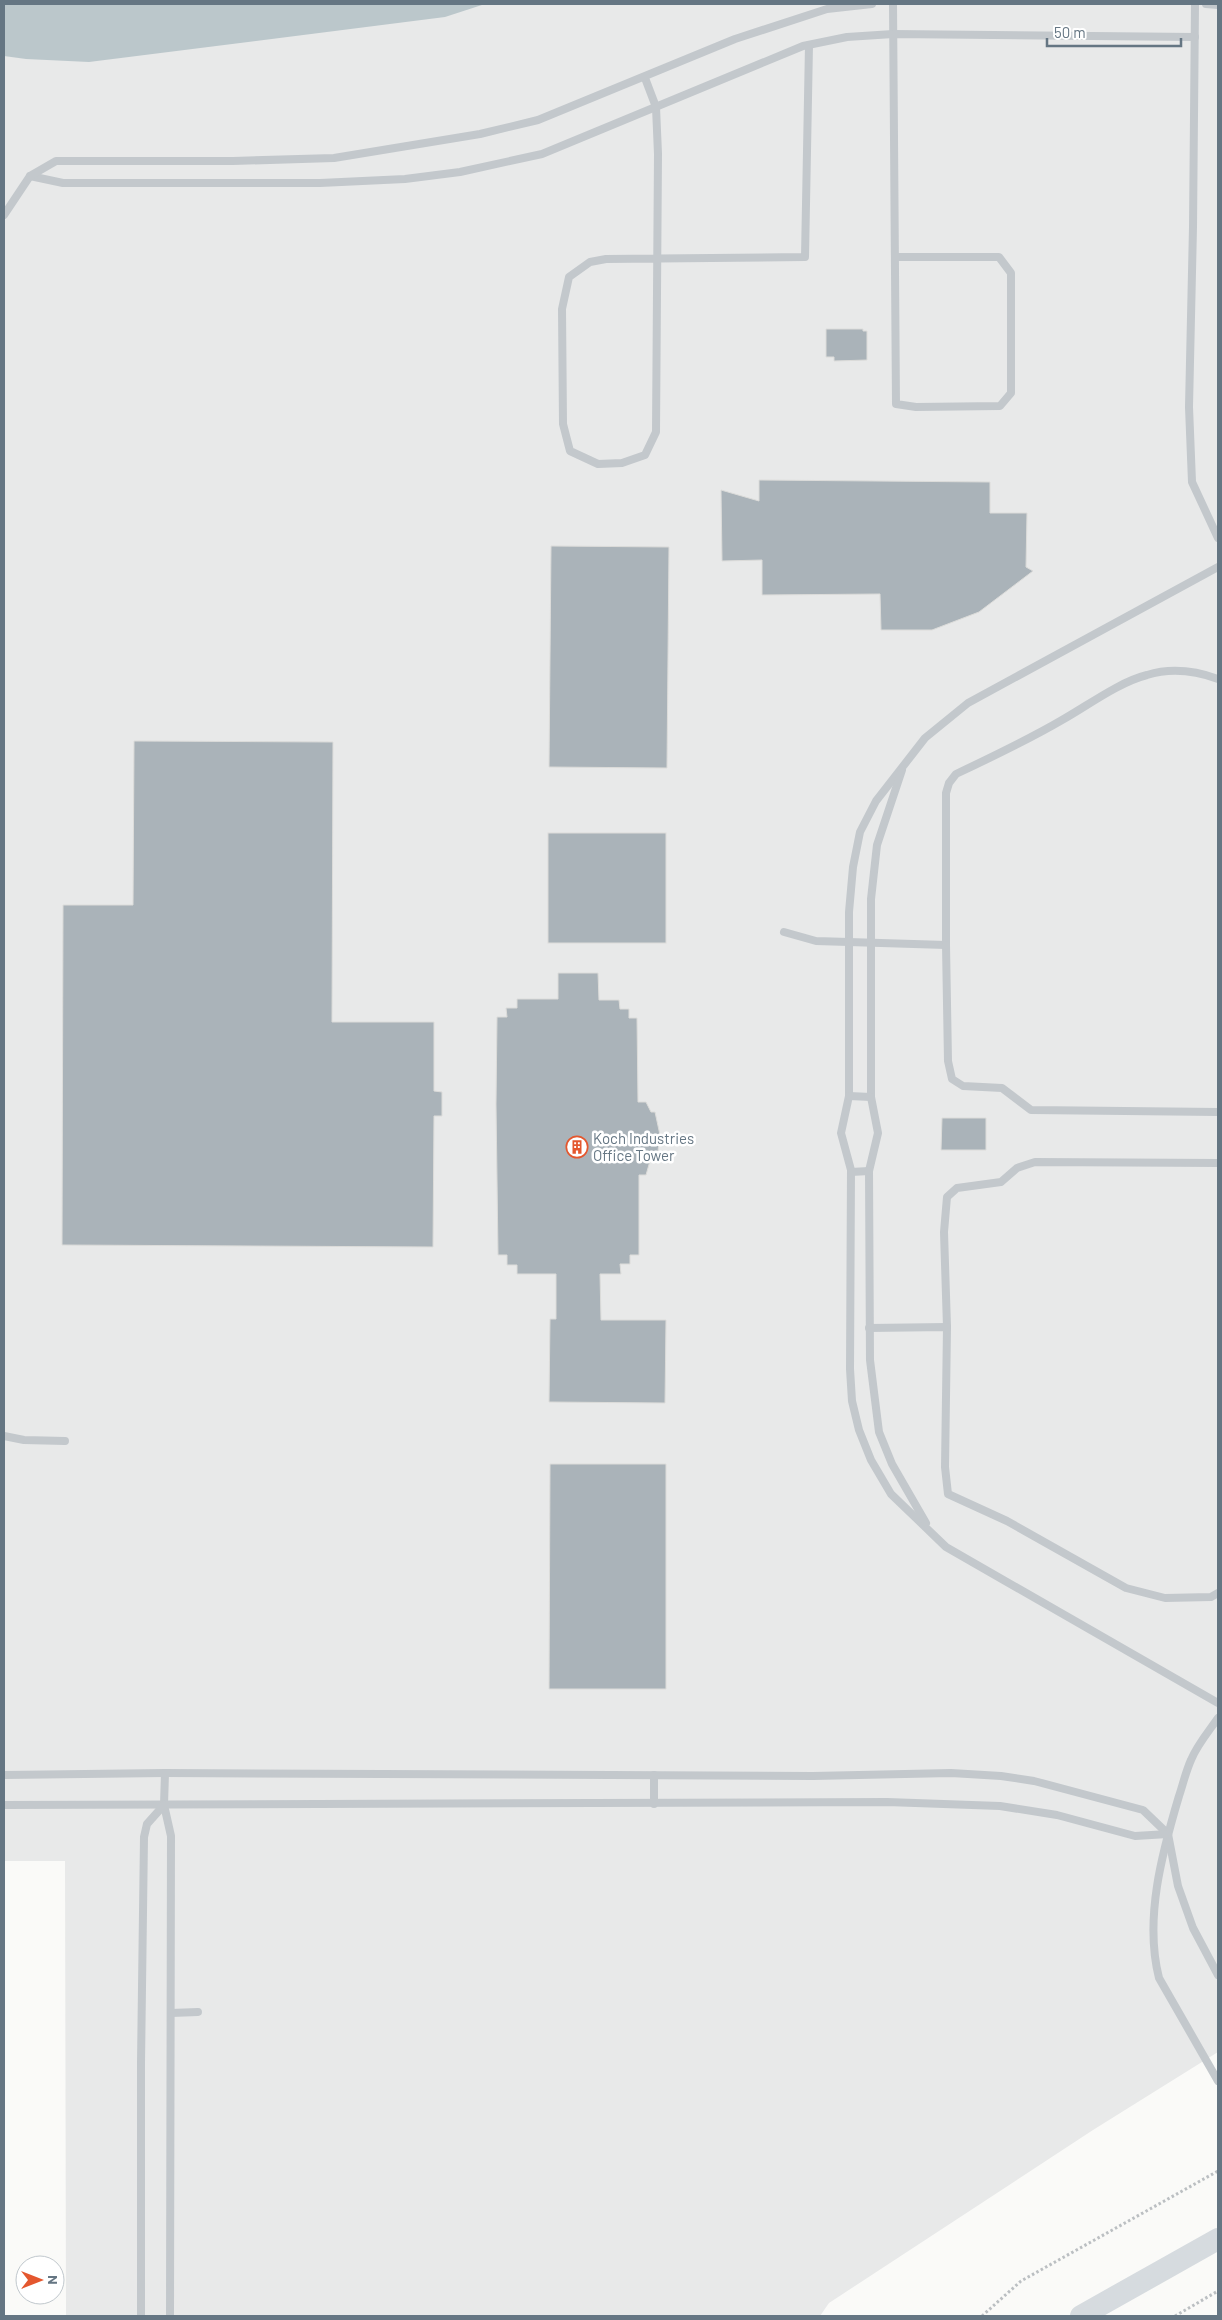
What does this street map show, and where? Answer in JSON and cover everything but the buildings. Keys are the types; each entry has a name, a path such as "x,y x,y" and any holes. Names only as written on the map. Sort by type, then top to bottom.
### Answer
{"main road":[{"path":"1081,2316 1218,2238"}],"lane":[{"path":"4,215 30,176 56,161 233,161 334,158 480,134 538,120 645,78 735,39 817,12 872,4"},
{"path":"893,4 896,404 916,407 1000,406 1011,393 1011,273 999,257 895,257"},
{"path":"1194,4 1193,227 1189,406 1192,482 1218,538"},
{"path":"1206,4 1218,5"},
{"path":"30,176 63,182 152,184 406,179 460,172 542,154 809,45 847,36 893,34 1194,37"},
{"path":"645,78 656,107 658,154 656,258 656,432 645,455 622,463 598,464 570,451 564,424 562,309 569,277 590,262 606,259 656,258 805,258 809,45"},
{"path":"1218,567 968,703 925,738 876,801 860,832 853,867 849,912 849,1096 841,1133 851,1172 850,1369 852,1401 859,1430 868,1453 891,1494 946,1547 1218,1703"},
{"path":"1218,679 1203,674 1178,671 1146,675 1124,685 1030,739 956,774 949,783 946,794 948,1061 952,1079 964,1086 1002,1088 1031,1110 1218,1112"},
{"path":"904,766 877,845 870,942 871,1097 878,1133 869,1171 869,1328 873,1397 879,1432 892,1464 929,1529"},
{"path":"784,932 816,941 946,945"},
{"path":"849,1096 871,1097"},
{"path":"1218,1162 1035,1162 1017,1168 1001,1182 957,1188 947,1197 944,1232 947,1327 945,1467 948,1494 1007,1521 1126,1588 1165,1598 1210,1597 1218,1593"},
{"path":"851,1172 869,1171"},
{"path":"869,1328 947,1327"},
{"path":"4,1436 24,1440 64,1441"},
{"path":"1218,1718 1191,1758 1168,1834 1157,1889 1154,1959 1160,1978 1218,2080"},
{"path":"165,1774 164,1805 171,1836 170,2316"},
{"path":"4,1775 951,1774 1001,1776 1034,1780 1142,1810 1168,1834 1178,1886 1193,1928 1218,1975"},
{"path":"654,1775 654,1804"},
{"path":"4,1805 886,1802 1000,1806 1057,1815 1135,1836 1168,1834"},
{"path":"140,2316 140,2062 144,1837 147,1824 164,1805"},
{"path":"170,2012 198,2012"}],"path":[{"path":"982,2316 1021,2281 1218,2171"},
{"path":"1175,2316 1218,2291"}],"shaded area":[{"path":"4,4 1218,4 1218,2052 1093,2130 829,2303 820,2316 66,2316 65,1861 4,1861"},
{"path":"4,4 485,4 445,17 89,62 4,56"}],"place":[{"name":"Koch Industries Office Tower","path":"577,1147"}]}
